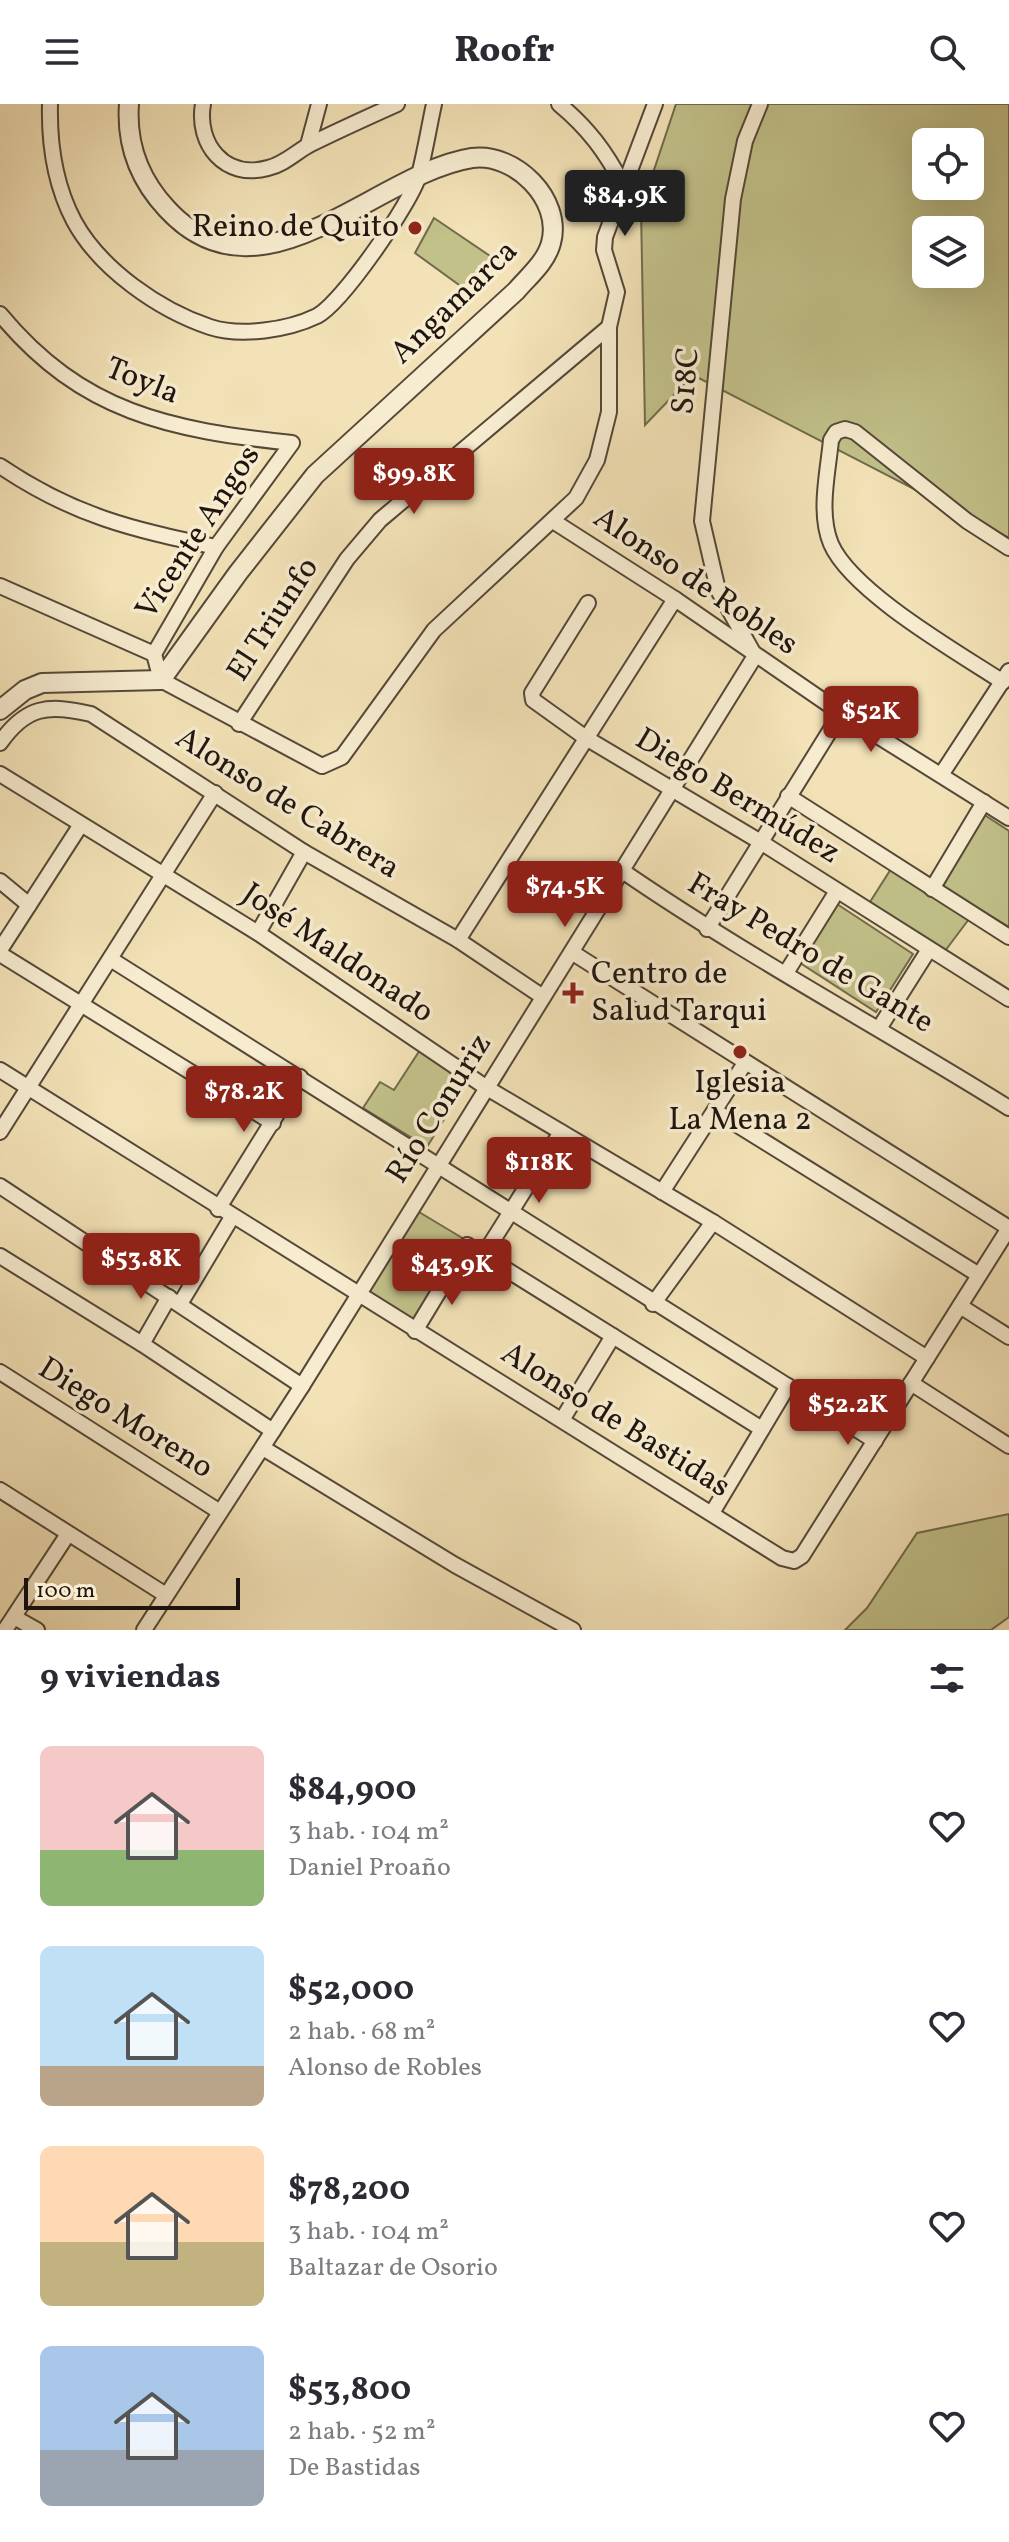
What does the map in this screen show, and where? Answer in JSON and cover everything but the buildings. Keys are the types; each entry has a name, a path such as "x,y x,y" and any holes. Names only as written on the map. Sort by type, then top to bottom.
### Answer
{"street":[{"path":"50,104 49,135 56,174 74,222 103,261 170,309 212,328 263,331 318,315 354,283 418,178 434,104"},
{"name":"Angamarca","path":"129,104 133,151 153,194 172,215 216,239 262,245 298,238 418,178 476,158 493,159 515,167 541,193 553,228 548,252 516,291 315,475 238,573 161,680"},
{"path":"203,104 200,122 206,144 220,160 240,170 267,169 308,145 397,104"},
{"path":"308,145 319,104"},
{"path":"559,104 584,125 606,152 623,185"},
{"path":"0,710 25,690 42,683 161,680 322,766 342,757 434,630 576,498 597,460 609,412 609,327 617,292 604,250 605,237 655,104"},
{"name":"S18C","path":"755,656 718,590 702,521 733,199 745,141 760,104"},
{"name":"Toyla","path":"0,314 58,371 88,392 136,414 188,430 292,443"},
{"name":"El Triunfo","path":"239,724 347,559 380,520 609,327"},
{"path":"941,775 1004,686 925,631 847,570 830,542 825,503 831,440 836,432 845,429 855,432 967,521 1009,548"},
{"name":"Vicente Angos","path":"154,654 216,547 292,443"},
{"path":"0,466 74,510 149,533 216,547"},
{"name":"Alonso de Robles","path":"553,521 675,599 841,713 1009,818"},
{"path":"0,586 154,654 161,680"},
{"path":"458,940 675,599"},
{"name":"Diego Bermúdez","path":"588,603 531,697 586,738 759,841 928,951 1009,999"},
{"name":"Río Conuriz","path":"144,1630 302,1386 356,1295 624,872 755,656"},
{"name":"Alonso de Cabrera","path":"0,743 18,718 40,710 64,708 91,714 304,852 458,940 543,997"},
{"path":"707,929 841,713"},
{"name":"José Maldonado","path":"0,774 258,933 487,1088 713,1222 927,1358"},
{"path":"0,1132 112,960 215,793"},
{"path":"788,796 1009,937"},
{"path":"932,889 984,802"},
{"path":"80,826 0,952 273,1123"},
{"path":"258,933 304,852"},
{"name":"Fray Pedro de Gante","path":"624,872 707,929 880,1027 1009,1108"},
{"path":"0,881 29,905"},
{"path":"786,973 837,891"},
{"path":"880,1027 928,951"},
{"path":"112,960 439,1164 653,1304 875,1441 1009,1228 573,953"},
{"path":"662,1192 745,1063"},
{"name":"Alonso de Bastidas","path":"0,1070 218,1209 782,1558 794,1561 802,1556 875,1441"},
{"path":"218,1209 300,1077"},
{"path":"715,1111 979,1275"},
{"path":"483,1256 561,1132"},
{"path":"0,1186 302,1386"},
{"path":"142,1344 232,1217"},
{"path":"653,1304 713,1222"},
{"path":"415,1331 467,1245 762,1429"},
{"path":"0,1256 142,1344 273,1431"},
{"path":"960,1306 1009,1337"},
{"path":"562,1420 613,1336"},
{"name":"Diego Moreno","path":"0,1372 220,1512"},
{"path":"911,1383 1009,1446"},
{"path":"712,1513 788,1386"},
{"path":"263,1448 455,1565 573,1630"},
{"path":"3,1496 166,1595"},
{"path":"5,1630 68,1534"},
{"path":"14,1617 37,1630"}],"shaded area":[{"path":"676,104 1009,104 1009,538 693,375 645,425 641,209"},
{"path":"434,218 496,260 473,295 415,253"},
{"path":"983,814 1009,831 1009,927 942,888"},
{"path":"891,869 969,919 945,951 870,902"},
{"path":"837,904 913,954 876,1012 800,963"},
{"path":"420,1050 467,1082 427,1147 363,1108 380,1082 394,1090"},
{"path":"414,1209 464,1239 412,1324 363,1293"},
{"path":"1009,1514 1009,1617 991,1630 845,1630 867,1608 917,1533"}],"place":[{"name":"Reino de Quito","path":"415,228"},
{"name":"Centro de Salud Tarqui","path":"573,993"},
{"name":"Iglesia La Mena 2","path":"740,1052"}]}
